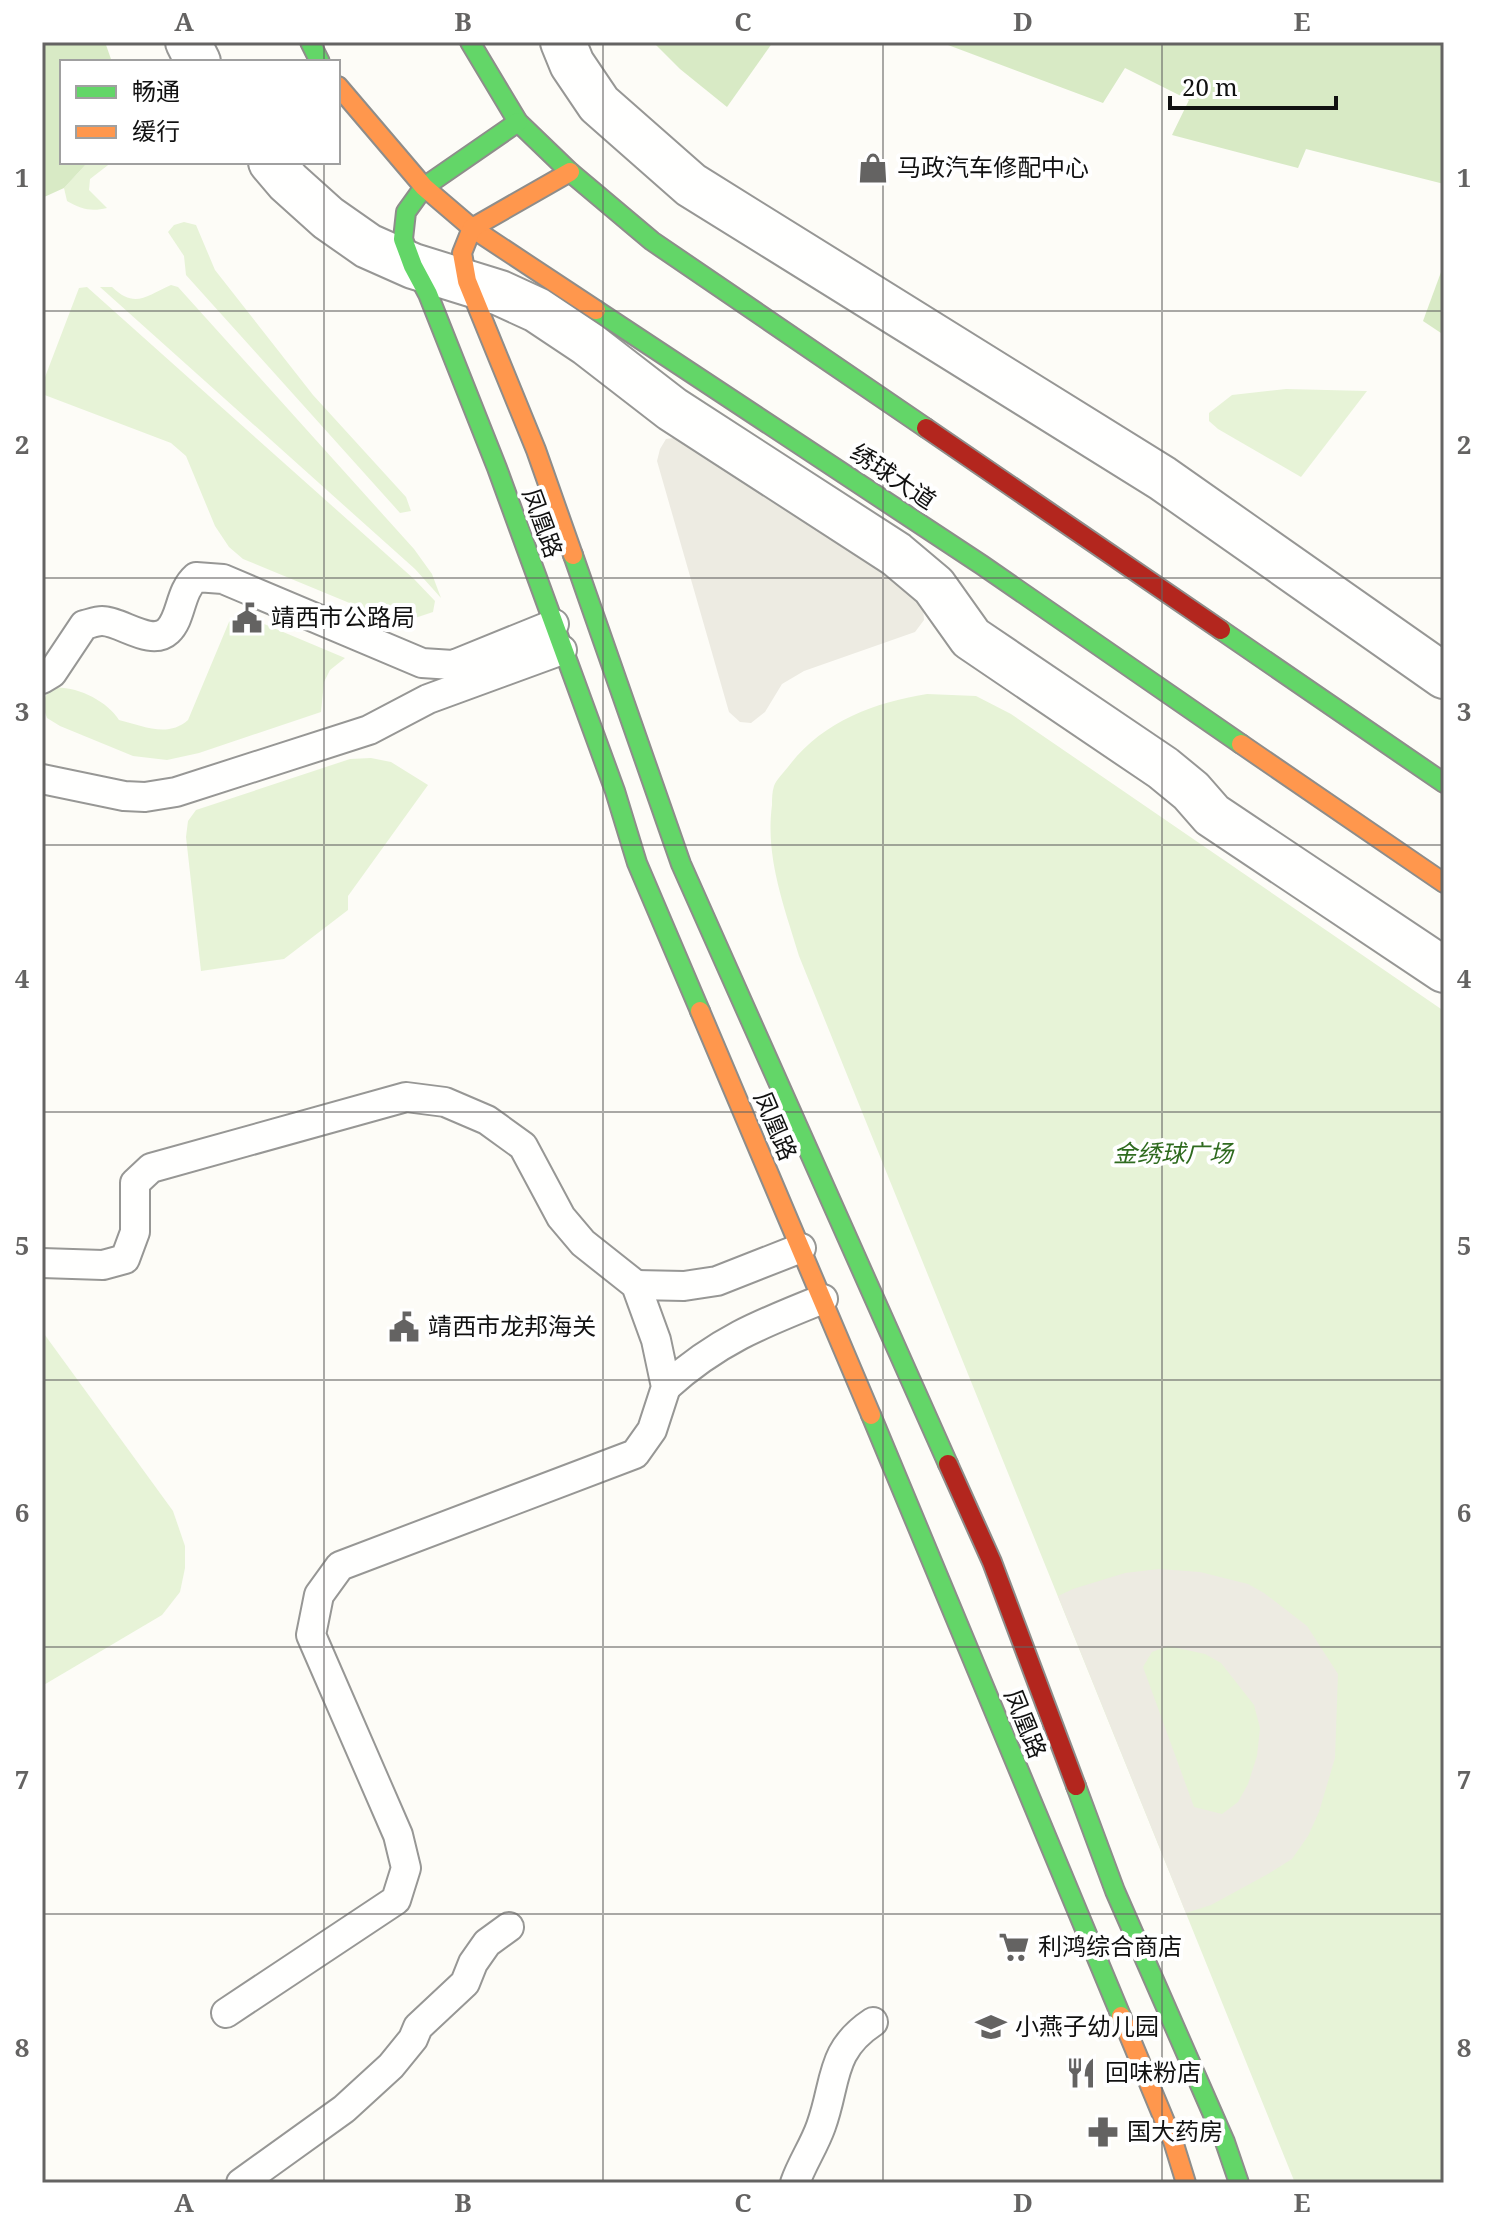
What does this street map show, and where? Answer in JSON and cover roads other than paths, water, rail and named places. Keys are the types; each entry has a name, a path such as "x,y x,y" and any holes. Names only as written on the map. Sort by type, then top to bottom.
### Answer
{"main road":[{"path":"310,42 319,60"},
{"path":"470,42 518,122 570,172 652,241 1444,783"},
{"name":"绣球大道","path":"340,88 424,187 472,228 982,565 1444,883"},
{"name":"凤凰路","path":"518,122 424,187 406,212 403,239 497,468 615,791 637,863 823,1299 1173,2141 1186,2183"},
{"path":"472,228 570,172"},
{"name":"凤凰路","path":"472,228 462,253 467,281 536,450 681,864 992,1562 1115,1891 1225,2142 1239,2183"}],"street":[{"path":"188,42 197,60"},
{"path":"563,42 572,64 599,104 691,185 1162,478 1444,676"},
{"path":"273,164 328,218 368,246 413,266 467,281 537,310 588,344 672,409 896,554 934,586 971,638 1163,768 1191,791 1212,815 1444,970"}],"lane":[{"path":"42,679 52,673 84,625 103,621 149,635 162,635 170,630 186,586 196,577 223,579 422,663 453,665 558,637"},
{"path":"42,779 135,797 176,792 369,730 558,637"},
{"path":"42,1263 103,1265 125,1259 135,1232 135,1183 151,1168 406,1097 445,1102 487,1120 523,1146 561,1217 575,1235 636,1285 656,1340 666,1387 652,1430 635,1454 340,1566 319,1595 311,1635 398,1835 406,1868 396,1900 226,2013"},
{"path":"636,1285 684,1286 717,1281 801,1248"},
{"path":"666,1387 694,1362 730,1339 823,1299"},
{"path":"241,2183 344,2109 391,2066 413,2039 418,2027 465,1983 473,1963 487,1943 509,1927"},
{"path":"795,2183 822,2124 838,2061 854,2035 873,2022"}],"place":[{"name":"马政汽车修配中心","path":"873,168"},
{"name":"靖西市公路局","path":"247,618"},
{"name":"靖西市龙邦海关","path":"404,1327"},
{"name":"利鸿综合商店","path":"1014,1947"},
{"name":"小燕子幼儿园","path":"991,2027"},
{"name":"回味粉店","path":"1081,2073"},
{"name":"国大药房","path":"1103,2132"}],"park label":[{"name":"金绣球广场","path":"1173,1154"}]}
